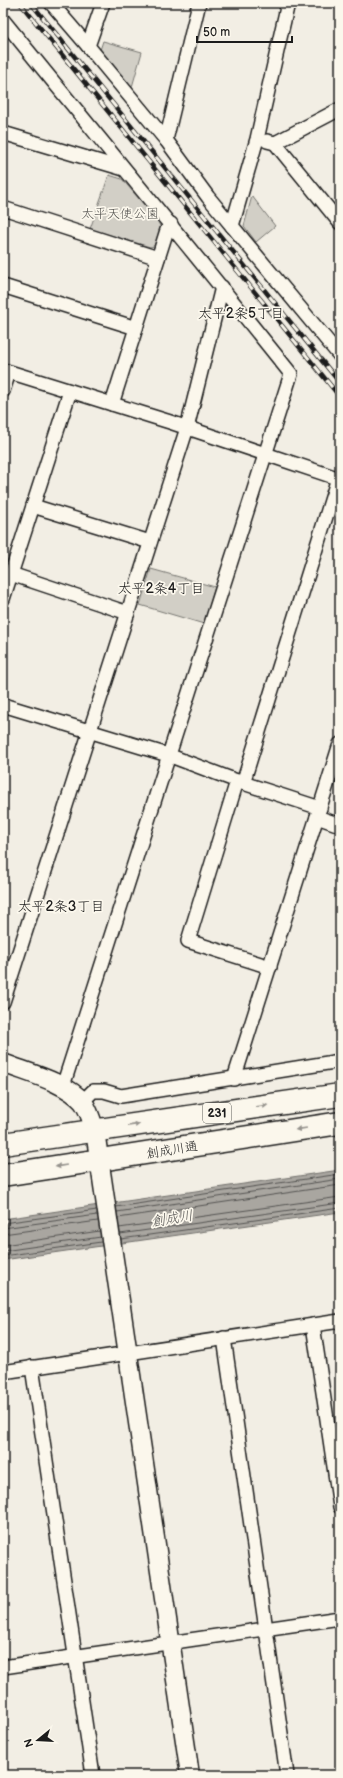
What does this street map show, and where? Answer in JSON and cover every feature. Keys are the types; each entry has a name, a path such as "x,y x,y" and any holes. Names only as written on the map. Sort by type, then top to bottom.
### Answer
{"highway":[{"name":"231","path":"3,1144 340,1095"},
{"name":"創成川通","path":"3,1175 340,1123"}],"street":[{"path":"51,3 166,140 208,197 340,356"},
{"path":"88,46 103,3"},
{"path":"166,140 199,3"},
{"path":"232,226 257,139 288,3"},
{"path":"3,20 124,169 171,224 291,374 264,454 62,1086"},
{"path":"257,139 275,142 340,109"},
{"path":"3,133 124,169"},
{"path":"275,142 340,223"},
{"path":"3,208 158,258"},
{"path":"112,404 167,230 171,224"},
{"path":"3,286 136,328"},
{"path":"3,1002 187,428 222,287"},
{"path":"3,391 6,371 339,478 188,941 270,967"},
{"path":"3,599 70,391"},
{"path":"33,506 150,542"},
{"path":"11,574 128,613"},
{"path":"3,705 90,730 168,755 318,812 340,825"},
{"path":"234,1079 340,744"},
{"path":"82,1102 93,1091 104,1091 121,1096 340,1061"},
{"path":"3,1063 62,1086 72,1092 87,1109 95,1131 190,1775"},
{"path":"3,1372 340,1321"},
{"path":"313,1325 340,1506"},
{"path":"224,1338 287,1775"},
{"path":"32,1367 93,1775"},
{"path":"3,1667 340,1618"}],"green space":[{"path":"103,41 142,52 130,94 99,53"},
{"name":"太平天使公園","path":"109,175 122,179 157,220 161,228 154,246 150,247 90,229"},
{"path":"252,196 275,226 256,242 244,226"},
{"path":"151,569 215,587 204,624 140,605"}],"water":[{"name":"創成川","path":"340,1170 340,1212 3,1260 3,1219"}],"railway":[{"path":"20,3 340,397"},
{"path":"31,3 340,383"}],"district":[{"name":"太平2条5丁目","path":"241,313"},
{"name":"太平2条4丁目","path":"161,588"},
{"name":"太平2条3丁目","path":"61,906"}]}
